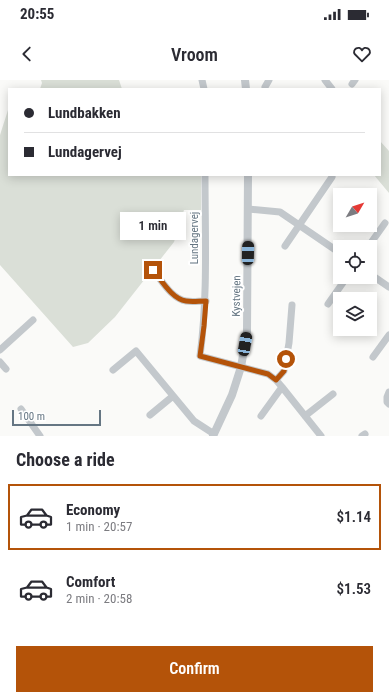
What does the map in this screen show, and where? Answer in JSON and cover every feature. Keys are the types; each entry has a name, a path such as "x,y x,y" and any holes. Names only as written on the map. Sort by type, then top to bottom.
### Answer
{"street":[{"path":"325,80 331,88"},
{"name":"Lundagervej","path":"205,176 206,301 200,356 241,367"},
{"name":"Kystvejen","path":"214,435 232,396 241,367 247,332 248,176"},
{"path":"285,246 332,178"},
{"path":"248,209 280,212 333,248"},
{"path":"373,240 385,223"},
{"path":"153,270 179,299 185,301 206,301"},
{"path":"377,279 389,287"},
{"path":"328,304 342,284"},
{"path":"276,380 284,371 289,343 292,304"},
{"path":"0,350 33,320"},
{"path":"374,357 389,335"},
{"path":"113,370 136,351 194,421 214,435"},
{"path":"0,362 6,369"},
{"path":"241,367 268,374 276,380 319,435"},
{"path":"261,416 282,387"},
{"path":"389,392 387,402 389,404"},
{"path":"305,416 333,394"},
{"path":"150,415 173,396"},
{"path":"21,409 40,436"}],"shaded area":[{"path":"41,80 119,80 122,88 40,88 42,83"},
{"path":"8,110 8,176 201,176 201,210 184,210 174,242 115,317 88,343 73,347 0,265 0,135"},
{"path":"381,142 389,151 389,193 375,176 381,176"}],"route":[{"path":"153,270 179,299 185,301 206,301 200,356 268,374 276,380 284,371 286,359"}]}
